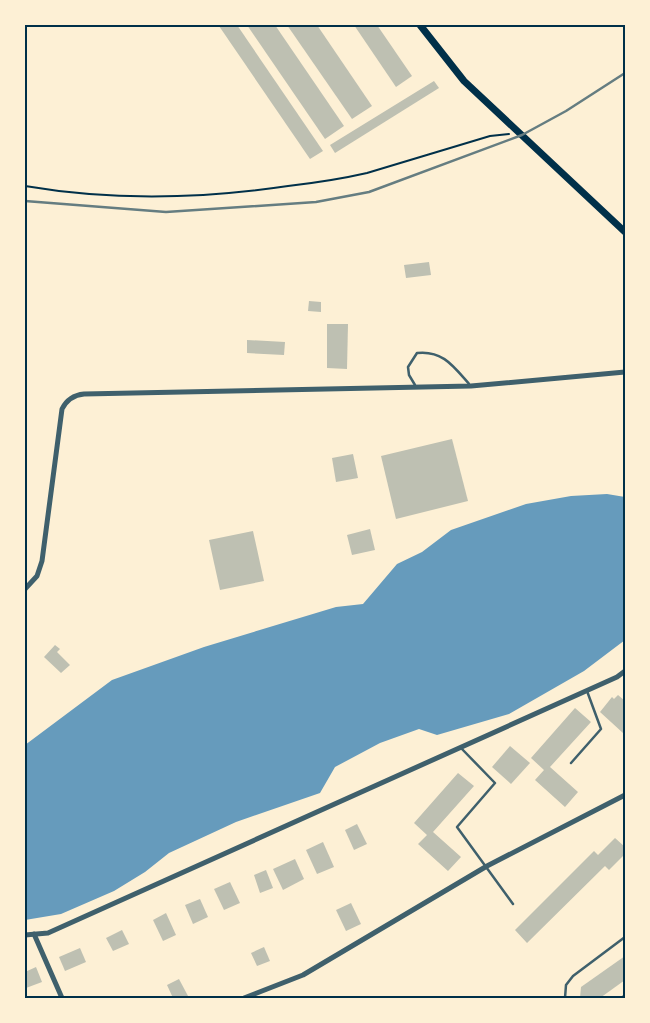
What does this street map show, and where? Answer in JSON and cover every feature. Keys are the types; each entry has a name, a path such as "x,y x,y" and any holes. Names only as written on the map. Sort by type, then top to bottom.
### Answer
{"main road":[{"path":"420,25 464,82 520,132 625,232"}],"street":[{"path":"25,589 37,576 42,561 62,409 71,397 84,394 414,385 471,386 625,372"},
{"path":"25,935 48,933 461,748 625,671"},
{"path":"244,998 303,975 487,866 625,795"},
{"path":"34,934 62,998"}],"lane":[{"path":"414,385 409,375 408,367 411,359 416,353 429,352 442,356 471,386"},
{"path":"571,763 601,729 588,690"},
{"path":"461,748 495,783 457,827 513,904"},
{"path":"565,998 566,985 572,976 625,937"}],"path":[{"path":"25,186 69,193 127,197 208,196 245,193 365,173 490,136 507,136 520,132"},
{"path":"621,998 625,995"}],"water":[{"path":"607,494 625,497 625,640 584,671 509,714 437,735 419,729 380,743 335,767 320,793 236,822 169,853 145,872 114,891 61,914 25,920 25,745 112,680 204,647 336,607 363,604 397,564 422,552 451,530 526,504 571,496"}],"building":[{"path":"237,25 323,151 310,159 219,26"},
{"path":"247,25 275,25 344,126 325,139"},
{"path":"287,25 317,25 372,106 352,119"},
{"path":"354,25 377,25 412,76 396,87"},
{"path":"434,81 439,88 335,153 330,145"},
{"path":"429,262 431,275 406,278 404,265"},
{"path":"309,301 321,302 321,312 308,311"},
{"path":"327,324 348,324 347,369 327,368"},
{"path":"247,340 285,342 284,355 247,353"},
{"path":"452,439 468,501 396,519 381,456"},
{"path":"353,454 358,478 336,482 332,458"},
{"path":"370,529 375,550 352,555 347,535"},
{"path":"253,531 264,581 220,590 209,540"},
{"path":"55,645 60,649 57,652 70,665 61,673 44,657"},
{"path":"618,695 625,701 623,733 600,712 612,697 614,699"},
{"path":"575,708 591,722 550,767 578,792 565,807 535,780 544,770 531,758"},
{"path":"510,746 530,763 511,784 492,767"},
{"path":"458,773 474,786 433,832 461,857 448,871 418,844 427,835 414,823"},
{"path":"357,824 367,844 354,850 345,830"},
{"path":"615,838 625,847 625,854 609,870 605,866 527,943 515,930 594,851 598,855"},
{"path":"323,842 334,867 317,874 306,850"},
{"path":"295,859 304,879 283,890 273,869"},
{"path":"266,870 273,888 260,893 254,875"},
{"path":"230,882 240,903 224,910 214,889"},
{"path":"200,899 208,917 193,924 185,905"},
{"path":"351,903 361,924 346,931 336,910"},
{"path":"166,913 176,935 163,941 153,920"},
{"path":"122,930 129,944 113,951 106,938"},
{"path":"264,947 270,961 257,966 251,953"},
{"path":"80,948 86,962 65,971 59,957"},
{"path":"625,956 625,980 600,998 580,998 581,987"},
{"path":"36,967 42,982 26,988 25,972"},
{"path":"179,979 188,996 173,998 167,985"}],"railway":[{"path":"25,201 166,212 316,202 369,192 522,135 566,111 625,73"}]}
